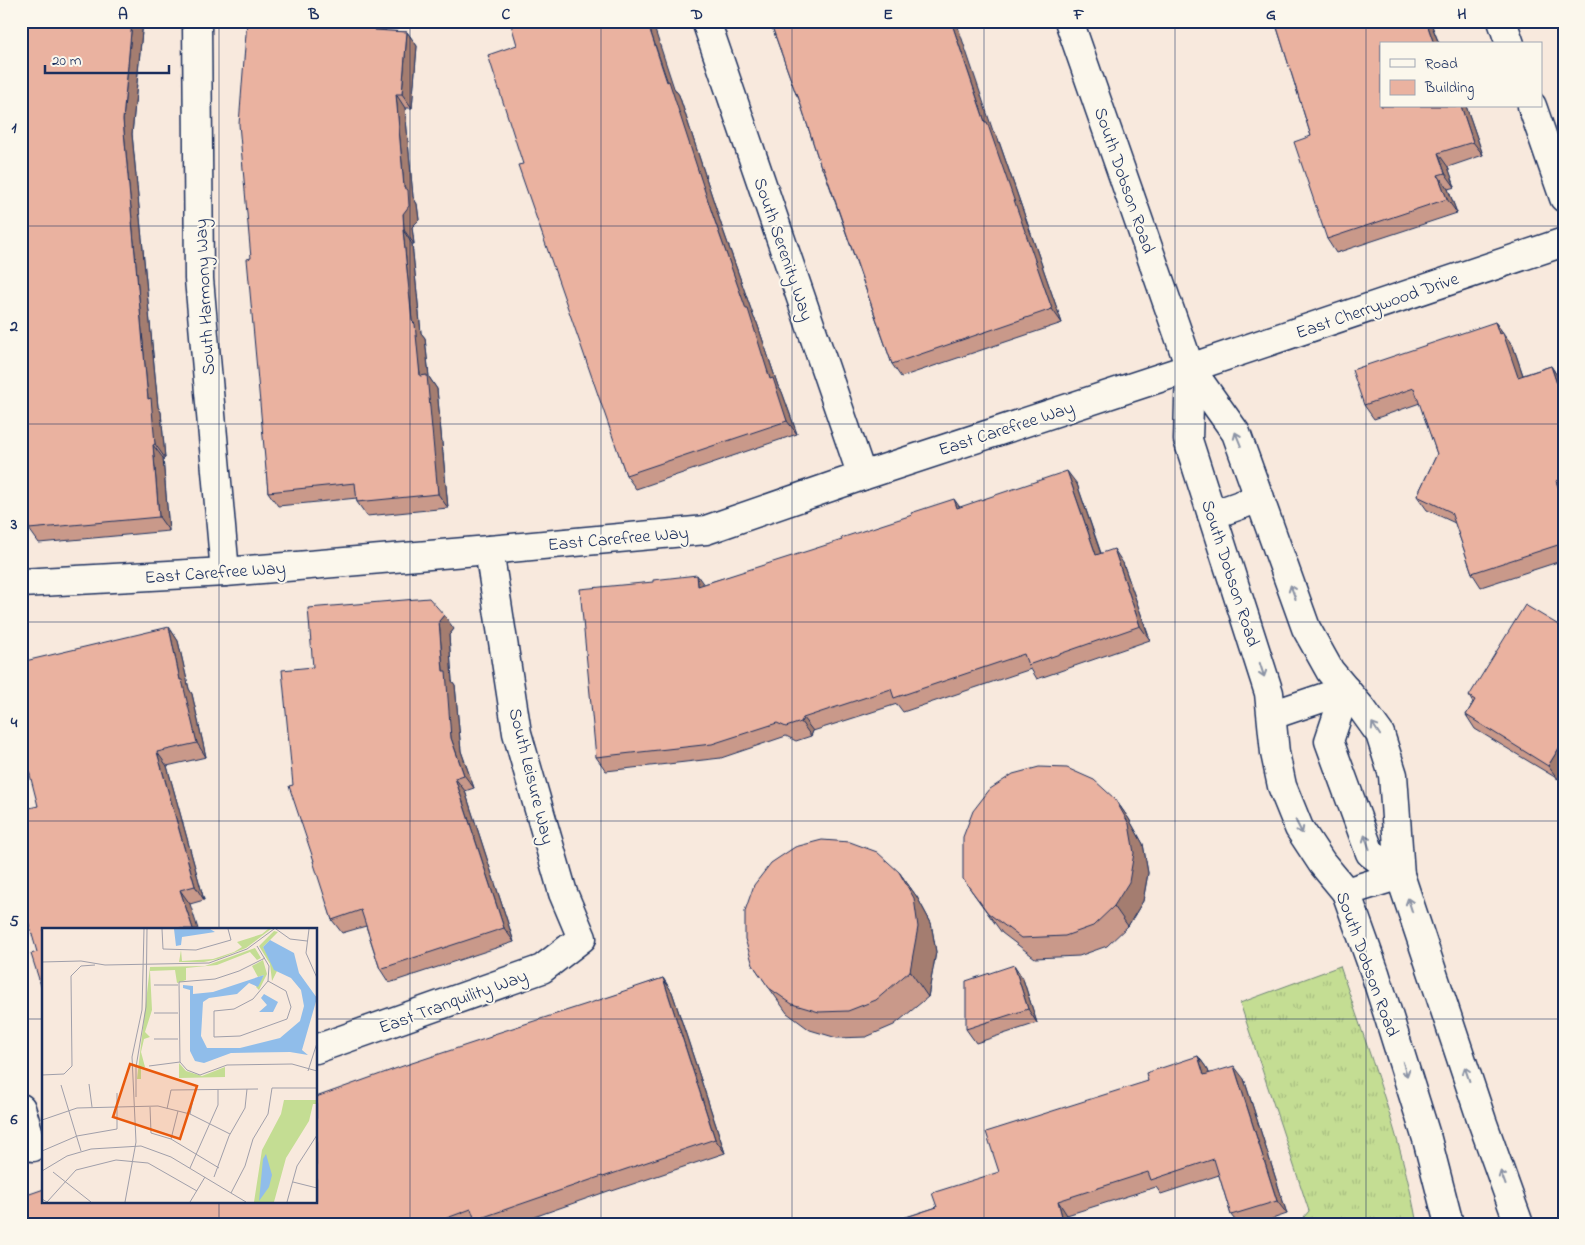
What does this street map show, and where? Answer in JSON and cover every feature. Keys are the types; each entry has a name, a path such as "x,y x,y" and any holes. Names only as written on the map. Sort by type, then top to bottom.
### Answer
{"street":[{"name":"South Harmony Way","path":"197,21 199,279 225,572"},
{"name":"South Serenity Way","path":"706,21 862,476"},
{"name":"South Dobson Road","path":"1069,21 1190,368 1236,433 1306,628 1330,671 1380,734 1394,775 1400,875 1519,1224"},
{"path":"1502,21 1509,42"},
{"path":"1533,108 1564,198"},
{"name":"East Cherrywood Drive","path":"1190,368 1564,242"},
{"name":"East Carefree Way","path":"21,583 225,572 706,530 862,476 1190,368"},
{"name":"South Dobson Road","path":"1190,368 1188,440 1269,692 1275,753 1282,786 1299,828 1322,863 1346,892 1375,973 1427,1139 1449,1224"},
{"path":"1212,515 1260,498"},
{"name":"South Leisure Way","path":"489,550 517,732 563,893 582,938"},
{"path":"1272,715 1346,690"},
{"path":"1346,690 1329,741 1370,853 1400,875"},
{"path":"1346,892 1400,875"},
{"name":"East Tranquility Way","path":"318,1048 542,969 582,938"},
{"path":"21,1108 33,1147"}],"green space":[{"path":"1340,966 1393,1126 1417,1224 1298,1224 1309,1211 1240,1003"}],"building":[{"path":"21,21 132,21 123,120 148,399 151,398 159,517 29,529 24,471 21,471"},
{"path":"247,21 376,21 375,30 407,32 402,94 396,94 404,187 408,190 409,206 403,214 403,230 412,321 415,324 420,376 427,375 438,494 357,502 355,483 268,492 247,259 251,258 239,124"},
{"path":"510,21 647,21 667,82 669,81 712,213 746,309 748,309 770,379 773,378 787,421 626,475 518,165 523,164 488,55 517,45"},
{"path":"770,21 951,21 1052,309 892,364"},
{"path":"1275,21 1426,21 1433,42 1380,42 1380,108 1462,108 1473,142 1438,153 1445,173 1438,175 1447,199 1327,239 1294,142 1311,136"},
{"path":"1495,322 1499,334 1503,333 1518,377 1551,366 1564,405 1564,410 1560,411 1564,421 1564,479 1556,481 1564,503 1564,543 1472,573 1451,512 1417,496 1437,454 1414,388 1364,405 1352,370"},
{"path":"1067,471 1096,555 1114,549 1140,626 1028,665 1024,654 894,698 891,689 803,718 801,722 786,727 777,723 712,744 596,757 580,589 653,582 653,580 697,575 698,586 842,540 841,538 954,499 957,508"},
{"path":"429,598 444,615 439,621 443,671 446,671 451,738 464,775 455,778 504,928 380,969 361,910 332,920 289,786 293,785 282,670 313,667 308,608"},
{"path":"1525,605 1562,627 1564,625 1564,740 1548,766 1466,715 1475,700 1469,696"},
{"path":"169,627 180,680 182,680 197,743 157,752 195,886 180,890 193,928 42,928 42,989 31,954 37,952 21,896 21,810 38,806 21,740 21,662"},
{"path":"1039,767 1067,768 1094,780 1115,799 1129,824 1134,853 1129,882 1114,906 1093,926 1065,936 1021,938 988,913 963,879 963,837 973,811 990,789 1013,774"},
{"path":"822,840 850,842 877,852 899,872 914,898 918,927 910,971 876,1000 848,1011 819,1012 792,1004 769,988 753,965 745,939 745,911 754,885 771,863 795,847"},
{"path":"1014,965 1028,1009 966,1029 966,981"},
{"path":"663,978 715,1139 475,1220 471,1209 431,1224 21,1224 21,1197 42,1190 42,1202 318,1202 318,1096 491,1037 491,1035"},
{"path":"1198,1056 1204,1075 1234,1066 1277,1201 1231,1215 1214,1159 1151,1180 1148,1172 1058,1201 1064,1224 885,1224 937,1207 932,1193 999,1172 986,1132 1148,1081 1146,1073"},
{"path":"843,1218 845,1224 826,1224"}]}
